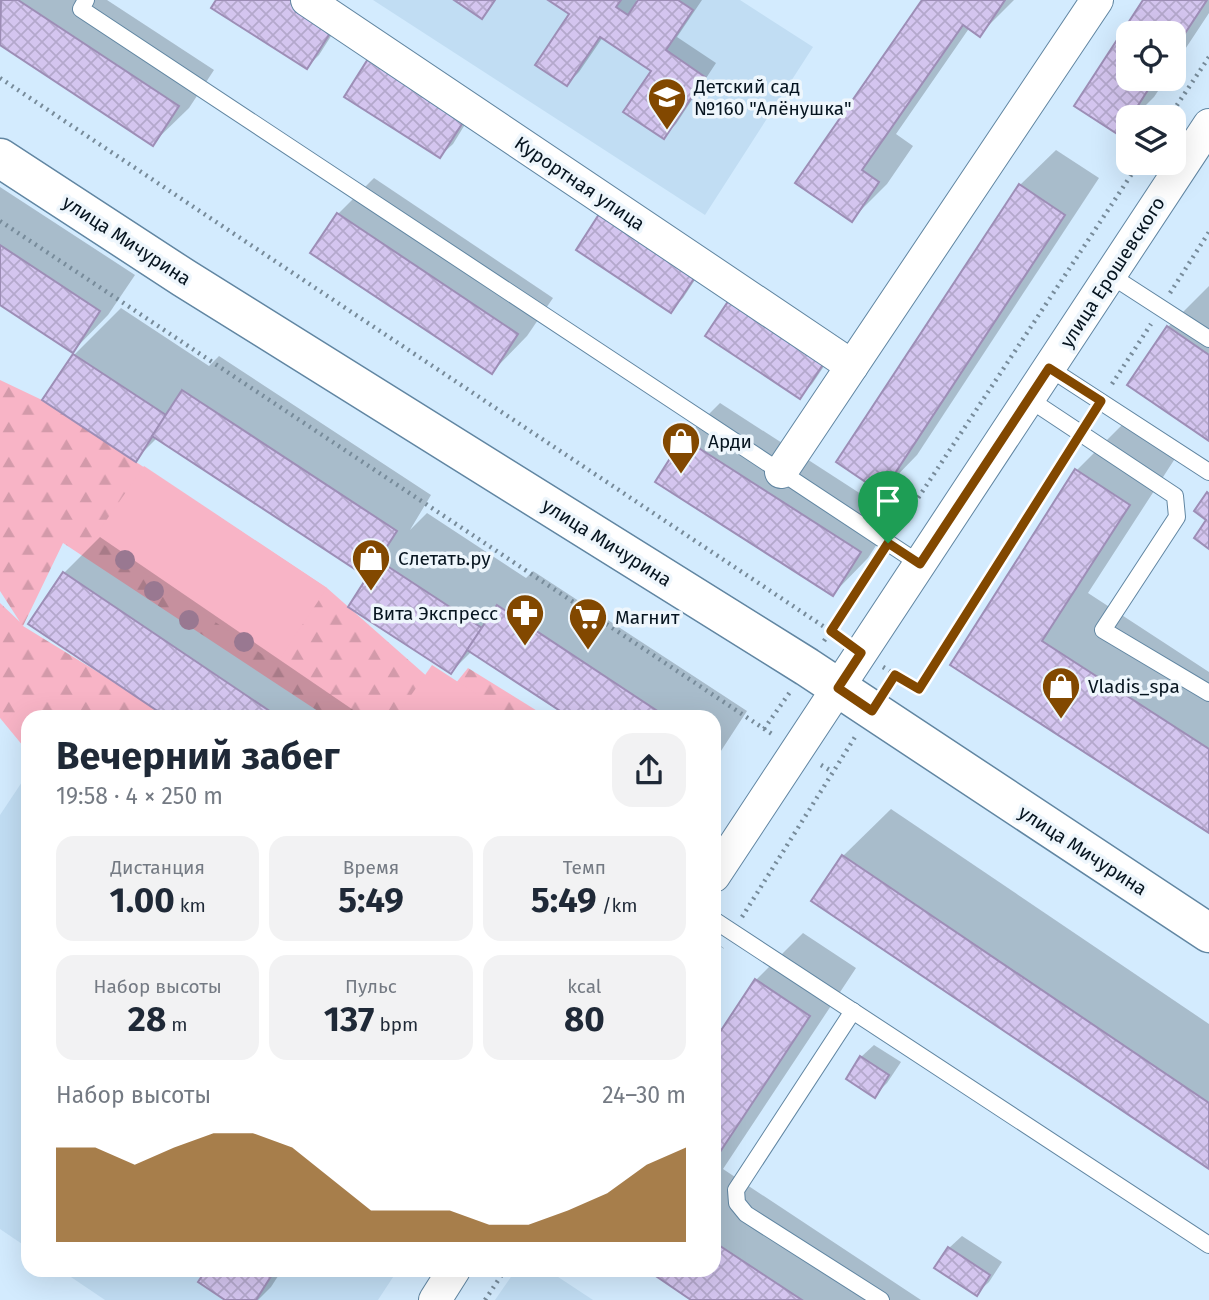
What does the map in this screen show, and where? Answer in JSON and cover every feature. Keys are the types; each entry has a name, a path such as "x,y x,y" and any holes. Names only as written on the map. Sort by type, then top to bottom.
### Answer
{"main road":[{"name":"улица Мичурина","path":"0,158 184,278 838,688 1209,933"}],"street":[{"name":"Курортная улица","path":"307,0 852,366"},
{"path":"780,472 1097,0"},
{"name":"улица Ерошевского","path":"721,865 1209,125"},
{"path":"435,1300 450,1277"}],"lane":[{"path":"86,0 81,9 920,564"},
{"path":"1110,275 1209,339"},
{"path":"1049,368 1209,472"},
{"path":"1029,399 1175,496 1177,517 1103,630 1209,693"},
{"path":"721,925 1209,1245"},
{"path":"853,1011 736,1191 737,1203 746,1214 881,1300"}],"path":[{"path":"1177,105 1209,57"},
{"path":"0,78 861,653 919,689 1081,433"},
{"path":"831,631 1131,175"},
{"path":"0,221 797,750"},
{"path":"1101,401 1209,232"},
{"path":"721,948 895,675"},
{"path":"485,1300 500,1277"}],"shaded area":[{"name":"Детский сад №160 \"Алёнушка\"","path":"373,0 740,0 813,47 705,215"},
{"path":"21,784 21,1243 0,1229 0,815"},
{"path":"71,1277 393,1277 378,1300 105,1300"},
{"path":"511,1277 558,1277 593,1300 495,1300"}],"green space":[{"path":"0,380 42,400 327,588 447,694 468,668 536,710 316,710 63,543 23,626 156,710 21,710 21,744 0,718 0,603 20,622 0,591"},
{"path":"144,466 327,588 276,664 94,538"},
{"path":"432,665 501,710 401,710"}],"building":[{"path":"1,0 18,0 179,106 153,146 0,45"},
{"path":"216,0 299,0 336,24 307,69 211,8"},
{"path":"454,0 495,0 482,19"},
{"path":"548,0 621,0 616,7 628,15 638,0 678,0 693,10 666,50 705,77 664,139 623,112 651,71 600,37 567,86 535,65 569,14"},
{"path":"922,0 1005,0 980,37 963,25 862,170 879,182 852,222 795,183"},
{"path":"1143,0 1207,0 1186,32 1186,21 1129,21"},
{"path":"1116,41 1116,91 1147,91 1138,105 1116,105 1116,133 1074,106"},
{"path":"373,51 469,113 440,158 344,97"},
{"path":"1019,184 1065,215 882,493 836,462"},
{"path":"605,205 701,268 671,313 576,250"},
{"path":"337,213 518,334 492,374 310,253"},
{"path":"0,245 100,311 73,353 0,305"},
{"path":"735,291 830,354 800,399 705,336"},
{"path":"1167,326 1209,355 1209,441 1127,385"},
{"path":"73,354 166,415 136,462 42,400"},
{"path":"182,390 397,531 367,577 152,436"},
{"path":"683,438 861,552 833,596 655,482"},
{"path":"1075,469 1130,505 1042,641 1209,749 1209,833 950,665"},
{"path":"1207,492 1209,549 1194,538 1206,520 1194,511"},
{"path":"378,560 482,628 451,674 348,607"},
{"path":"63,572 268,710 156,710 28,624"},
{"path":"497,605 656,710 559,710 467,650"},
{"path":"842,855 1209,1103 1209,1169 811,901"},
{"path":"755,979 810,1016 721,1150 721,1030"},
{"path":"860,1056 889,1075 875,1098 846,1079"},
{"path":"721,1247 802,1300 691,1300 657,1277 721,1277"},
{"path":"948,1247 990,1275 977,1296 934,1268"},
{"path":"201,1277 271,1277 256,1300 225,1300 198,1282"}],"place":[{"name":"Детский сад №160 \"Алёнушка\"","path":"667,131"},
{"name":"Арди","path":"681,475"},
{"name":"Слетать.ру","path":"371,592"},
{"name":"Вита Экспресс","path":"525,647"},
{"name":"Магнит","path":"588,651"},
{"name":"Vladis_spa","path":"1061,720"}],"route":[{"path":"1049,368 1101,401 919,689 895,675 872,711 838,688 861,653 831,631 888,543 920,564 1049,368"}]}
